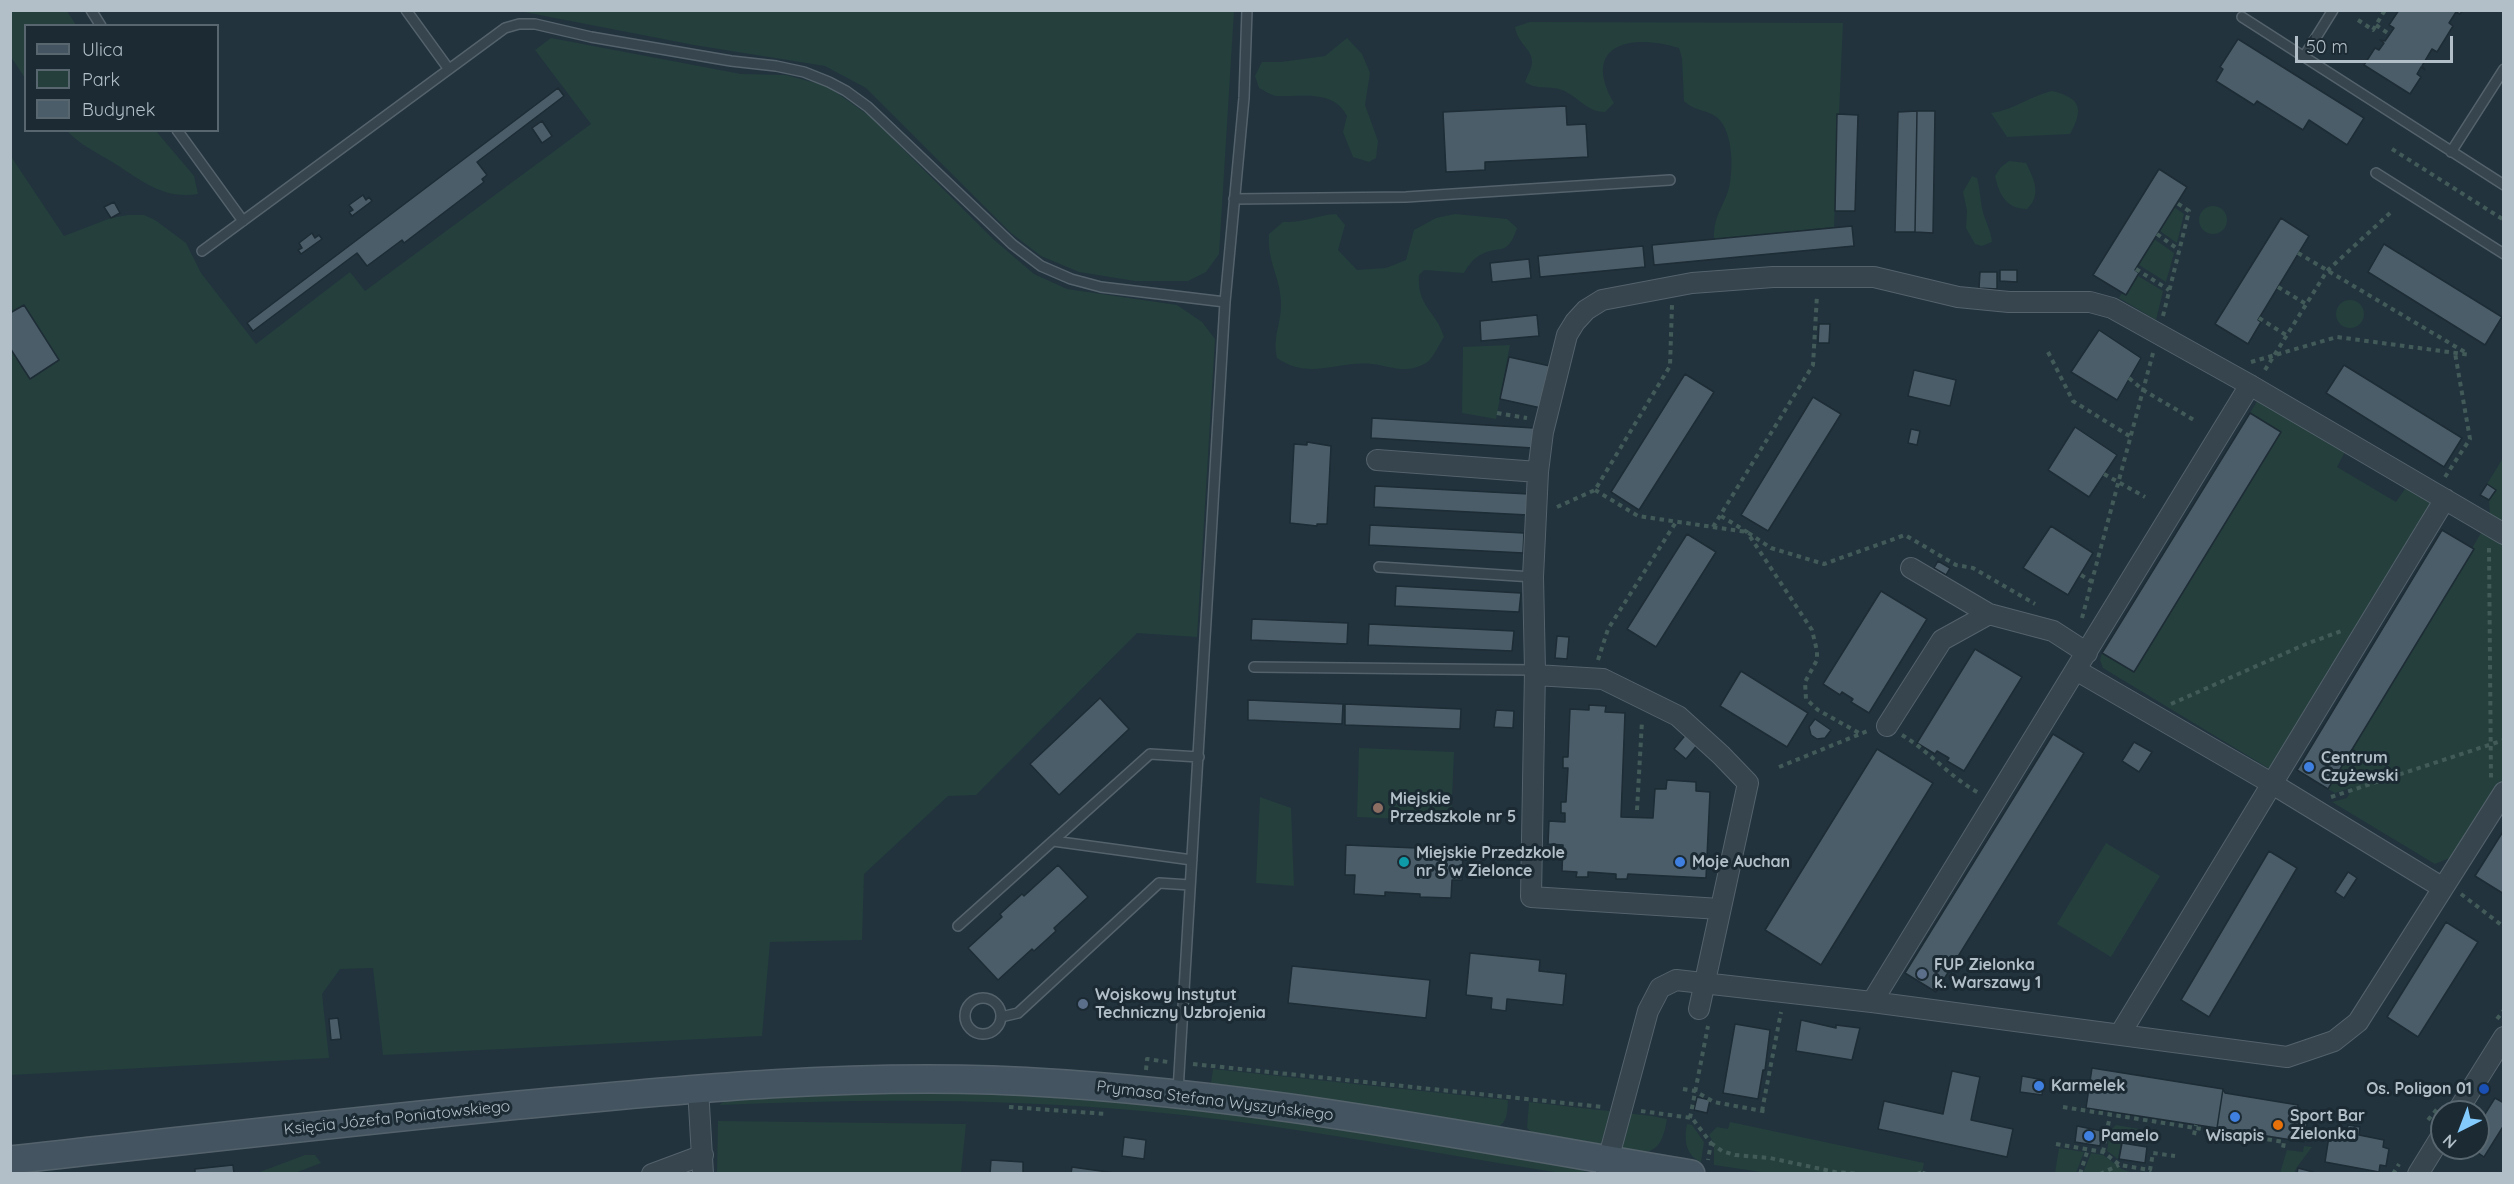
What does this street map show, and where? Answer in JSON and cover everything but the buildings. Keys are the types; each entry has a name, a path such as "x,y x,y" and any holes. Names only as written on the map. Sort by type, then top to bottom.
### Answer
{"main road":[{"name":"Prymasa Stefana Wyszyńskiego","path":"698,1088 825,1081 919,1079 1003,1081 1178,1093 1278,1106 1607,1167 1699,1168"},
{"name":"Księcia Józefa Poniatowskiego","path":"10,1160 438,1113 698,1088"}],"street":[{"path":"1720,909 1531,897 1535,673 1533,577 1538,472 1546,421 1567,335 1586,310 1602,300 1673,286 1773,277 1874,277 1958,297 2009,302 2090,302 2112,308 2158,334 2255,381 2496,529"},
{"path":"1872,1002 2255,381"},
{"path":"1377,460 1538,472"},
{"path":"2120,1034 2445,499"},
{"path":"1911,568 1989,614 2053,631 2091,646"},
{"path":"1887,726 1942,640 1989,614"},
{"path":"2076,670 2445,886"},
{"path":"1535,673 1603,679 1678,716 1748,783 1705,982 1705,1012"},
{"path":"1607,1167 1648,1011 1660,988 1676,980 1872,1002 2287,1057 2334,1041 2358,1022 2504,792"},
{"path":"2465,1100 2504,1037"},
{"path":"652,1173 703,1164 698,1088"},
{"path":"2418,1173 2430,1154"}],"lane":[{"path":"91,10 100,24"},
{"path":"406,10 448,68"},
{"path":"1178,1093 1225,302 1244,98 1247,10"},
{"path":"2305,55 2333,10"},
{"path":"2242,17 2305,55 2504,185"},
{"path":"202,251 505,28 527,24 804,72 846,91 868,106 1012,244 1041,266 1071,279 1101,287 1225,302"},
{"path":"2451,152 2504,69"},
{"path":"178,132 243,221"},
{"path":"2376,173 2504,254"},
{"path":"1234,200 1406,197 1670,180"},
{"path":"1379,567 1533,577"},
{"path":"1254,667 1535,673"},
{"path":"958,926 1150,754 1199,757"},
{"path":"1053,841 1192,860"},
{"path":"1001,1017 1017,1013 1159,883 1190,885"}],"path":[{"path":"2358,20 2373,30 2385,10"},
{"path":"2376,25 2389,34"},
{"path":"2392,149 2504,220"},
{"path":"2091,646 2079,630 2189,211 2177,203"},
{"path":"2255,381 2274,356 2327,271 2390,213"},
{"path":"2157,234 2180,250"},
{"path":"2246,364 2337,337 2470,355 2298,253"},
{"path":"2136,269 2169,290"},
{"path":"1713,527 1814,365 1818,277"},
{"path":"1536,516 1595,490 1670,366 1673,286"},
{"path":"2278,287 2306,304"},
{"path":"2259,318 2286,335"},
{"path":"2048,352 2073,400 2131,437"},
{"path":"2445,499 2470,439 2455,353"},
{"path":"2129,378 2143,390 2194,420"},
{"path":"1497,413 1546,421"},
{"path":"2104,474 2145,497"},
{"path":"1595,490 1638,516 1746,532 1812,630 1817,660 1805,682 1806,699 1818,710 1859,733 1779,768"},
{"path":"1721,516 1771,548 1824,564 1905,535 1956,565 1973,568 2040,608"},
{"path":"1598,679 1599,655 1608,629 1676,522"},
{"path":"2491,812 2496,529"},
{"path":"2081,575 2092,582"},
{"path":"2162,708 2335,632 2367,626"},
{"path":"1637,810 1642,722"},
{"path":"1887,726 1915,743 1952,776 1995,802"},
{"path":"2307,805 2504,740"},
{"path":"2445,886 2504,927"},
{"path":"1762,1111 1784,992"},
{"path":"1690,1118 1705,1012"},
{"path":"1145,1077 1147,1059 1606,1107"},
{"path":"1683,1089 1695,1091 1714,1102 1768,1112"},
{"path":"1008,1107 1118,1114"},
{"path":"2062,1107 2195,1126 2284,1142 2283,1148"},
{"path":"1639,1111 1690,1118 1712,1143 1722,1151 1735,1155 1770,1158 1834,1172 1860,1173"},
{"path":"2103,1152 2110,1115"},
{"path":"2194,1134 2195,1126"},
{"path":"1699,1168 1712,1143"},
{"path":"2056,1144 2103,1152 2120,1165 2150,1170 2153,1153 2175,1156"},
{"path":"2080,1173 2088,1149"},
{"path":"2100,1173 2120,1165"},
{"path":"2133,1167 2136,1173"},
{"path":"1917,1173 1924,1173"}],"green space":[{"path":"10,11 67,11 75,24 24,24 24,76 11,57"},
{"path":"519,11 1234,11 1219,254 1206,272 1188,281 1135,281 1079,272 1041,256 1011,233 866,88 825,66 694,45"},
{"path":"1530,22 1843,23 1834,227 1714,239 1716,222 1730,182 1730,144 1722,123 1714,115 1694,108 1684,101 1682,58 1679,48 1644,42 1629,43 1616,48 1607,56 1603,67 1605,83 1614,103 1605,112 1598,111 1587,107 1562,90 1525,82 1532,62 1515,27"},
{"path":"551,38 741,74 786,75 827,86 871,117 993,239 1034,274 1067,289 1177,305 1202,322 1215,339 1197,637 1137,633 976,795 948,796 864,874 862,940 770,942 762,1036 383,1055 373,968 340,969 322,994 329,1058 11,1075 10,155 64,236 111,218 144,215 155,220 186,243 201,273 256,344 350,272 365,291 591,124 535,50"},
{"path":"1347,38 1362,54 1370,73 1365,105 1378,141 1376,158 1369,162 1353,157 1343,132 1347,116 1341,107 1316,96 1276,96 1259,88 1255,76 1262,62 1281,62 1325,56"},
{"path":"2052,91 2069,97 2077,106 2077,118 2070,134 2007,137 1991,113 2007,109"},
{"path":"68,132 157,132 194,176 198,194 185,195 161,191 77,140"},
{"path":"2009,161 2026,163 2032,175 2035,193 2032,204 2027,209 2009,203 1999,189 1995,176"},
{"path":"1972,176 1977,178 1983,212 1992,242 1982,246 1975,244 1966,228 1967,211 1963,192"},
{"path":"2213,206 2223,210 2227,220 2223,230 2213,234 2203,230 2199,220 2203,210"},
{"path":"2174,207 2184,214 2177,243 2160,231"},
{"path":"1336,214 1345,225 1338,250 1357,270 1386,268 1406,260 1414,230 1436,218 1455,214 1507,219 1517,228 1506,247 1480,255 1464,273 1424,270 1419,275 1421,294 1444,337 1426,363 1405,369 1372,364 1313,369 1289,365 1277,358 1276,336 1281,302 1270,253 1269,234 1283,222"},
{"path":"2154,239 2174,253 2166,282 2139,265"},
{"path":"2138,276 2163,291 2156,320 2119,298 2122,293 2126,295"},
{"path":"2350,300 2360,304 2364,314 2360,324 2350,328 2340,324 2336,314 2340,304"},
{"path":"1510,345 1496,419 1462,413 1463,347"},
{"path":"2259,398 2346,450 2337,467 2396,502 2407,486 2434,502 2273,771 2103,668 2100,660 2102,653 2134,672 2281,432 2250,413"},
{"path":"2503,458 2503,524 2490,517 2489,500 2496,490 2487,484"},
{"path":"2487,523 2503,534 2503,780 2457,855 2435,864 2332,802 2347,798 2353,787 2335,793 2328,789"},
{"path":"1359,748 1454,752 1451,821 1357,817"},
{"path":"1260,797 1291,808 1294,886 1256,883"},
{"path":"2106,843 2160,876 2111,957 2057,924"},
{"path":"1213,1069 1508,1100 1507,1114 1502,1125 1493,1129 1211,1083"},
{"path":"942,1092 1104,1100 1265,1117 1576,1167 1588,1173 1561,1173 1293,1129 1131,1110 1028,1103 925,1101 719,1105 728,1099 845,1093"},
{"path":"1529,1102 1667,1119 1663,1136 1657,1146 1642,1153 1535,1135 1527,1128"},
{"path":"718,1121 966,1124 961,1173 717,1173"},
{"path":"1730,1122 1924,1163 1922,1173 1768,1173 1714,1165 1714,1143 1709,1135 1717,1127 1728,1129"},
{"path":"1687,1124 1692,1125 1704,1142 1701,1162 1692,1155 1687,1146"},
{"path":"2116,1125 2145,1130 2144,1140 2122,1136 2118,1159 2107,1151 2110,1131"},
{"path":"2304,1146 2312,1147 2294,1173 2280,1173 2287,1150 2303,1152"},
{"path":"2059,1148 2084,1152 2076,1173 2055,1173"},
{"path":"2091,1153 2103,1155 2122,1169 2132,1173 2083,1173"},
{"path":"305,1155 315,1155 321,1163 295,1173 257,1173"}],"place":[{"name":"Centrum Czyżewski","path":"2309,767"},
{"name":"Miejskie Przedszkole nr 5","path":"1378,808"},
{"name":"Miejskie Przedzkole nr 5 w Zielonce","path":"1404,862"},
{"name":"Moje Auchan","path":"1680,862"},
{"name":"FUP Zielonka k. Warszawy 1","path":"1922,974"},
{"name":"Wojskowy Instytut Techniczny Uzbrojenia","path":"1083,1004"},
{"name":"Karmelek","path":"2039,1086"},
{"name":"Os. Poligon 01","path":"2484,1089"},
{"name":"Wisapis","path":"2235,1117"},
{"name":"Sport Bar Zielonka","path":"2278,1125"},
{"name":"Pamelo","path":"2089,1136"}]}
